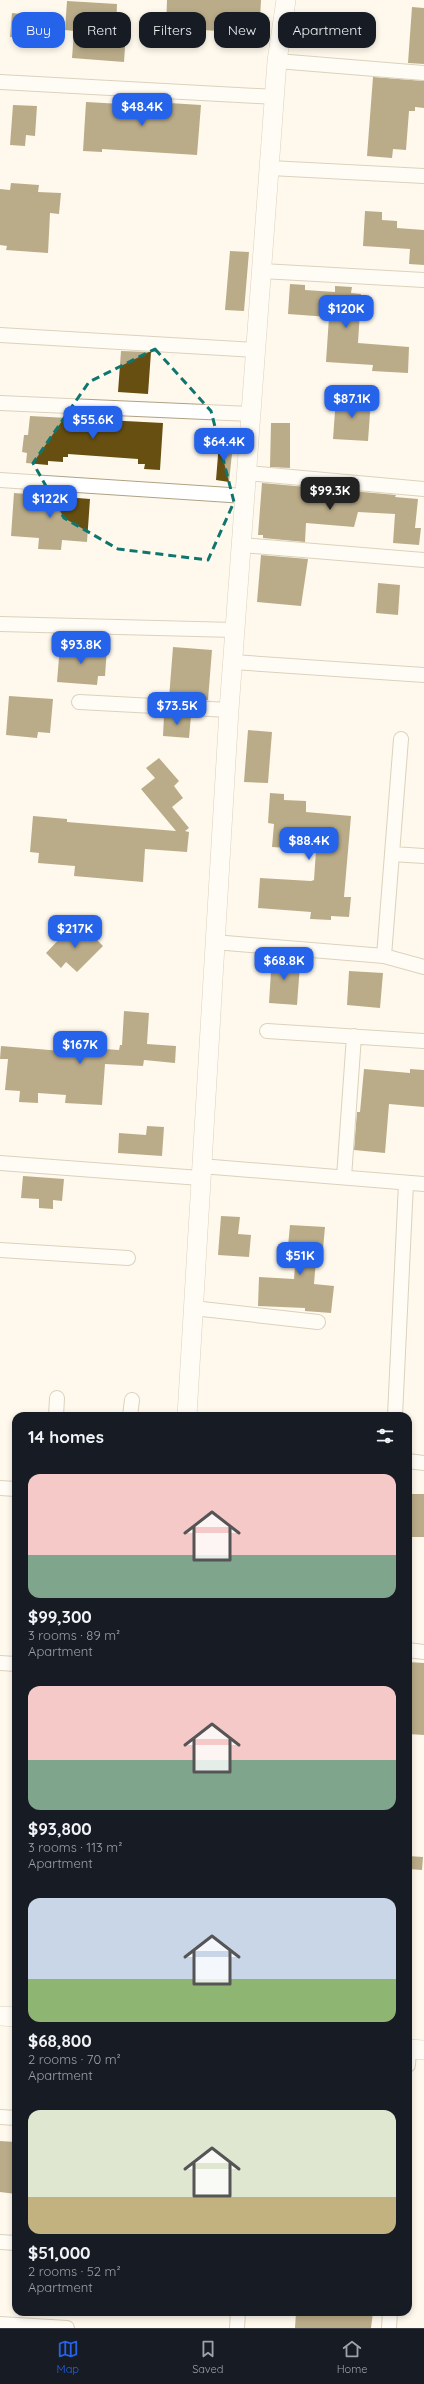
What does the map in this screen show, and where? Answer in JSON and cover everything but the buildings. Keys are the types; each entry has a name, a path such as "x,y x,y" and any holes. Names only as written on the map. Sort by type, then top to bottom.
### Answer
{"main road":[{"path":"187,1412 200,1172 229,710 275,97 286,0"},
{"path":"0,2016 12,2017"}],"street":[{"path":"278,62 424,73"},
{"path":"0,82 275,97"},
{"path":"270,168 424,176"},
{"path":"262,271 424,280"},
{"path":"0,335 256,350"},
{"path":"0,403 251,414"},
{"path":"247,473 424,489"},
{"path":"0,480 245,496"},
{"path":"242,545 424,560"},
{"path":"0,624 235,630"},
{"path":"233,662 424,675"},
{"path":"79,702 229,710"},
{"path":"384,956 401,739"},
{"path":"392,854 424,856"},
{"path":"214,942 384,956 424,967"},
{"path":"267,1031 424,1041"},
{"path":"344,1177 354,1036"},
{"path":"0,1163 344,1177 424,1184"},
{"path":"395,1412 406,1183"},
{"path":"0,1250 128,1258"},
{"path":"193,1308 318,1322"},
{"path":"56,1412 57,1398"},
{"path":"130,1412 132,1400"},
{"path":"412,1462 424,1463"},
{"path":"0,1488 12,1489"},
{"path":"412,1650 424,1652"},
{"path":"0,1663 12,1664"},
{"path":"0,2116 12,2118"},
{"path":"0,2242 12,2243"},
{"path":"237,2328 238,2316"},
{"path":"389,2328 390,2316"},
{"path":"0,2324 67,2328"}],"highlighted area":[{"path":"155,349 211,411 234,502 208,560 118,549 64,518 33,463 89,382"}]}
